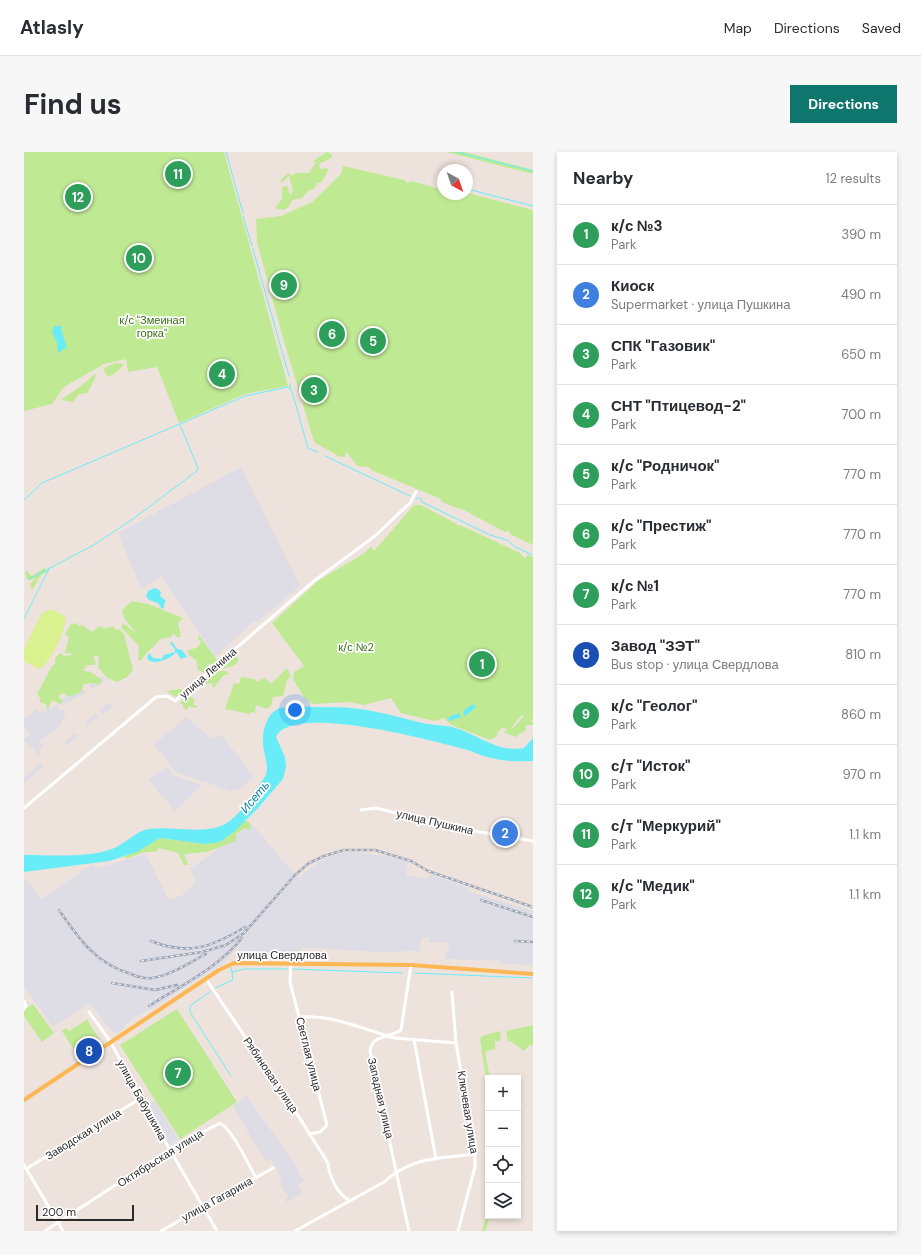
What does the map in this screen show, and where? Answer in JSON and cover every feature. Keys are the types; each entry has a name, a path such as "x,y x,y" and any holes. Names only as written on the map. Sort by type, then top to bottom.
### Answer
{"main road":[{"name":"улица Свердлова","path":"24,1100 110,1041 206,979 228,965 239,962 412,965 533,974"}],"street":[{"name":"улица Ленина","path":"24,808 156,697 167,696 175,701 314,581 376,536 413,500 416,492"},
{"name":"улица Пушкина","path":"361,810 376,808 457,828 533,842"},
{"name":"Светлая улица","path":"292,963 290,982 327,1125 320,1132 309,1134"},
{"name":"Западная улица","path":"409,1231 370,1051 371,1044 375,1040 399,1031 402,1026 412,965"},
{"name":"Рябиновая улица","path":"206,979 328,1163 329,1174 344,1197 349,1200"},
{"name":"Ключевая улица","path":"452,992 456,1043 476,1154 475,1167 458,1231"},
{"path":"24,1001 26,1006 24,1009"},
{"name":"улица Бабушкина","path":"89,1012 110,1041 169,1150 217,1231"},
{"path":"299,1017 326,1018 355,1025 381,1035 388,1035 395,1038 456,1043"},
{"path":"414,1040 436,1159"},
{"name":"Заводская улица","path":"25,1167 141,1098"},
{"name":"Октябрьская улица","path":"45,1231 169,1150 220,1123 225,1126 231,1135 256,1178"},
{"path":"295,1231 332,1209 384,1182 396,1172 414,1162 476,1154"},
{"path":"25,1167 63,1231"},
{"name":"улица Гагарина","path":"161,1231 274,1168"}],"shaded area":[{"path":"241,467 300,586 257,622 253,622 215,657 161,576 141,589 118,533"},
{"path":"103,675 106,681 92,689 89,685"},
{"path":"84,689 86,693 61,706 59,700"},
{"path":"110,702 113,706 103,715 99,710"},
{"path":"57,705 60,711 64,709 66,712 61,721 62,724 42,740 38,740 43,746 39,750 41,752 38,755 24,739 29,735 24,726 24,720 37,709 41,713"},
{"path":"96,713 99,717 88,726 85,723"},
{"path":"187,717 211,739 222,735 254,777 240,789 231,791 175,772 154,744"},
{"path":"75,733 78,736 66,746 64,742"},
{"path":"42,762 44,766 24,783 24,777"},
{"path":"167,767 173,775 202,785 175,811 148,780"},
{"path":"252,824 298,878 322,860 336,854 352,852 387,856 408,862 406,875 428,879 430,874 469,888 468,891 533,911 533,965 499,964 500,961 445,959 445,951 449,951 448,942 430,943 429,938 421,938 420,951 375,952 301,947 301,952 242,953 237,948 224,963 124,1025 125,1028 117,1033 111,1031 90,1004 53,1027 24,987 24,880 27,880 42,900 91,864 97,868 146,854 169,900 181,896 196,882 190,869"},
{"path":"247,1096 292,1160 304,1181 298,1184 303,1193 287,1203 285,1199 288,1197 279,1182 282,1179 271,1159 267,1161 255,1144 233,1106"},
{"path":"155,1101 178,1139 169,1146 146,1106"}],"green space":[{"name":"к/с \"Змеиная горка\"","path":"24,152 224,152 288,386 245,394 179,423 157,367 128,372 126,359 104,364 64,387 52,404 24,411"},
{"path":"327,152 333,157 319,164 320,169 329,168 322,182 317,183 315,188 308,191 302,198 292,200 288,208 283,210 275,208 282,199 282,187 287,186 290,195 293,191 289,176 283,182 280,180 289,173 292,176 295,173 309,173 316,162 313,161"},
{"path":"446,152 464,152 533,170 533,174"},
{"path":"343,166 405,180 407,183 412,181 437,188 437,200 473,200 473,194 533,210 533,545 510,534 509,531 505,532 462,509 442,502 441,499 371,470 369,467 357,466 347,452 345,457 340,457 314,442 283,338 257,242 256,219 281,216 312,202 341,174"},
{"path":"116,363 124,364 114,374 107,376 103,368"},
{"path":"94,374 96,374 95,379 87,393 79,394 73,402 61,400 82,385"},
{"name":"к/с №2","path":"414,505 421,505 459,526 460,525 520,553 525,559 528,554 533,557 533,721 522,715 509,730 503,727 497,733 497,736 490,740 451,725 444,718 434,721 401,713 391,698 364,705 350,702 312,704 304,697 293,679 294,672 304,666 272,623 319,580 363,554 371,547 374,551"},
{"path":"44,568 48,571 40,576 33,589 31,588 30,584 36,578 30,580 27,579 25,572 27,571 32,576"},
{"path":"132,601 148,604 183,618 178,623 181,637 176,637 174,633 171,637 160,639 141,661 138,659 139,646 121,627 123,623 136,633 125,619 122,610"},
{"path":"50,609 65,616 64,628 53,653 39,669 24,661 24,649 41,614"},
{"path":"71,623 76,623 78,626 82,625 92,632 98,627 102,626 104,629 113,626 116,630 119,629 124,634 133,670 127,677 117,682 107,678 98,667 99,657 95,655 93,658 96,663 94,665 88,665 83,670 92,673 102,680 99,685 93,683 84,684 81,692 69,697 64,693 58,696 63,701 60,704 52,700 48,709 46,708 47,705 40,702 40,698 37,694 52,666 55,664 55,659 60,653 64,656 71,655 72,653 65,653 69,636 65,635"},
{"path":"199,635 217,660 215,664 209,664 205,673 198,670 196,660 189,655 187,651 198,647 201,641 198,639"},
{"path":"233,653 239,660 234,665 217,670 217,667"},
{"path":"287,668 291,676 287,680 283,696 273,697 271,706 267,709 256,705 255,713 250,712 250,714 225,709 234,683 239,684 241,677 254,679 258,682 260,679 263,680 264,677 271,684"},
{"path":"218,671 226,671 229,674 223,676 213,689 212,683 206,684 205,681 214,673"},
{"path":"180,689 186,690 176,697 166,691"},
{"path":"189,697 195,699 193,704 198,707 195,708 189,706 187,710 183,707 183,704 180,704 183,699"},
{"path":"524,716 533,722 533,725 526,725 526,730 516,737 503,732 514,727"},
{"path":"244,821 248,821 251,826 249,830 245,828 236,834 236,841 207,852 184,854 188,865 184,865 178,853 159,848 155,852 145,852 128,858 122,858 160,838 205,844 226,838"},
{"path":"33,1004 54,1033 42,1042 24,1016 24,1010"},
{"path":"177,1009 237,1102 180,1139 120,1045"},
{"path":"86,1018 99,1039 98,1042 80,1054 76,1053 62,1031 66,1028 69,1031 85,1021"},
{"path":"533,1025 533,1046 529,1045 524,1051 512,1042 508,1041 506,1031"},
{"path":"500,1031 501,1039 497,1042 495,1039 495,1049 485,1052 489,1075 485,1075 480,1039 482,1036"},
{"path":"485,1219 488,1219 486,1231 482,1231"}],"water":[{"path":"54,326 62,326 61,329 67,348 61,350 61,353 58,352 57,342 52,332"},
{"path":"155,588 159,590 161,593 160,596 166,601 164,608 162,609 158,603 149,600 146,596 148,591"},
{"path":"172,642 177,649 182,650 187,657 181,659 176,652 174,655 162,661 149,661 147,658 149,653 153,658 162,659 164,655 175,652 175,649 170,643"},
{"path":"473,704 476,707 464,717 463,711"},
{"name":"Исеть","path":"334,707 367,710 422,723 452,727 496,746 505,748 524,748 533,738 533,761 510,761 493,758 395,732 364,727 334,723 307,723 287,727 276,737 285,757 286,767 283,779 258,808 235,831 220,842 205,844 160,838 137,852 109,861 24,872 24,855 92,854 117,847 144,830 158,828 198,830 225,824 243,808 266,775 267,768 263,745 263,735 270,715 274,711 283,708"},
{"path":"459,713 461,717 449,721 449,717"}],"waterway":[{"path":"226,152 243,213"},
{"path":"457,152 533,171"},
{"path":"473,191 533,206"},
{"path":"243,216 252,246"},
{"path":"253,249 289,376"},
{"path":"290,384 290,389"},
{"path":"24,500 42,483 245,396 288,387 292,391 308,448 318,452"},
{"path":"29,579 92,546 133,519 197,471 198,468 180,425"},
{"path":"325,456 410,496"},
{"path":"416,498 421,499 422,502 490,535 507,540 515,547 533,555"},
{"path":"24,619 49,569"},
{"path":"231,967 232,972 244,969 287,969"},
{"path":"292,969 402,973"},
{"path":"215,988 233,980 232,972"},
{"path":"415,973 532,978"},
{"path":"210,992 190,1006 190,1012 231,1076"}],"railway":[{"path":"141,961 202,952 226,945 244,933 295,875 309,863 324,856 344,850 375,850 411,861 428,871 533,907"},
{"path":"481,900 533,917"},
{"path":"59,910 81,940 98,957 119,970 139,977 149,978 166,975 206,954"},
{"path":"151,941 164,946 177,948 200,947 222,940 245,927"},
{"path":"149,1006 186,984 210,967 232,949 242,938"},
{"path":"515,941 533,942"},
{"path":"112,983 155,990 177,985"}],"place":[{"name":"с/т \"Меркурий\"","path":"178,174"},
{"name":"к/с \"Медик\"","path":"78,197"},
{"name":"с/т \"Исток\"","path":"139,258"},
{"name":"к/с \"Геолог\"","path":"284,285"},
{"name":"к/с \"Престиж\"","path":"332,334"},
{"name":"к/с \"Родничок\"","path":"373,341"},
{"name":"СНТ \"Птицевод-2\"","path":"222,374"},
{"name":"СПК \"Газовик\"","path":"314,390"},
{"name":"к/с №3","path":"482,664"},
{"name":"Киоск","path":"505,833"},
{"name":"Завод \"ЗЭТ\"","path":"89,1051"},
{"name":"к/с №1","path":"178,1073"}]}
